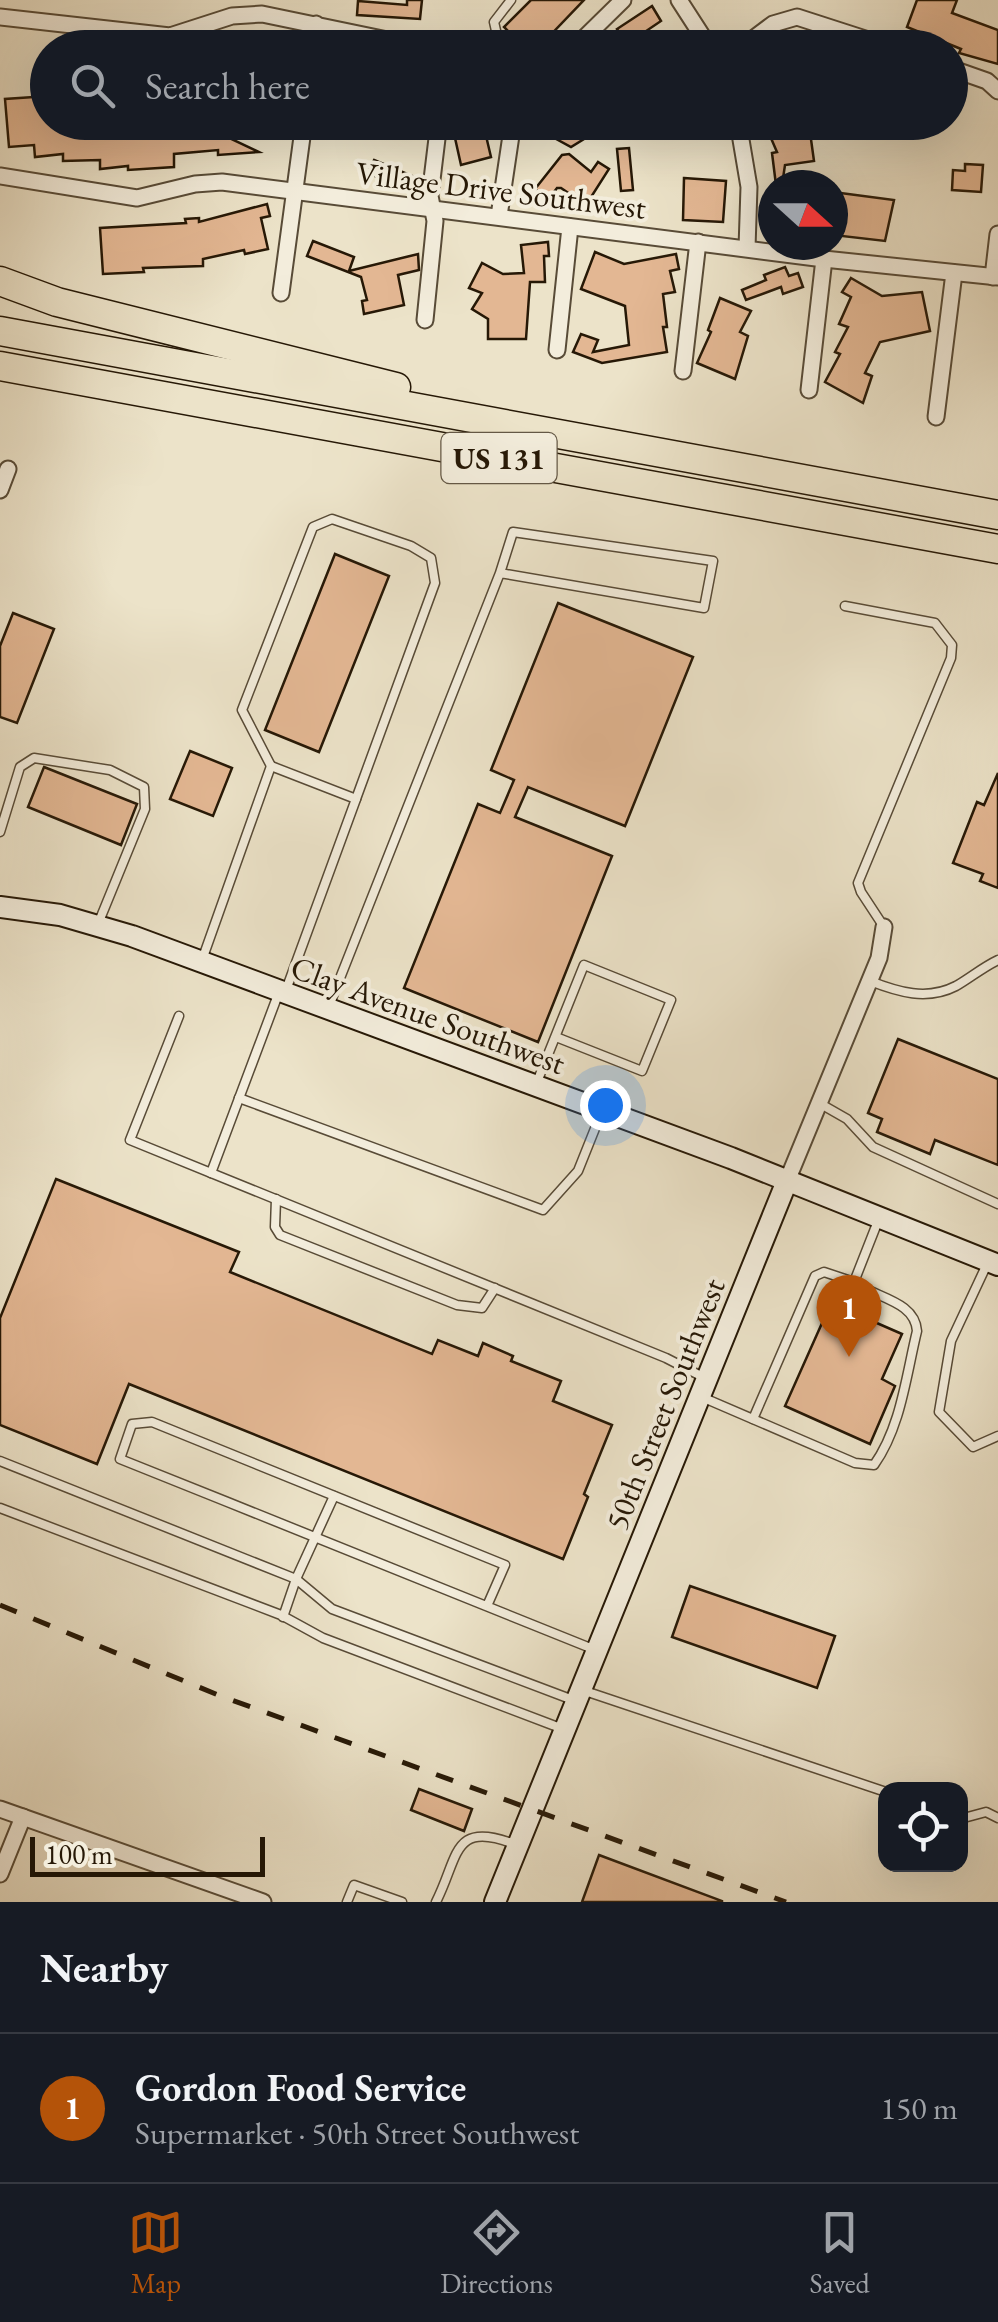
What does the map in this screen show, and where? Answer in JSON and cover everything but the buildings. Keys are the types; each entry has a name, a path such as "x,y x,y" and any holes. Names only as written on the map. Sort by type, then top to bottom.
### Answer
{"highway":[{"path":"0,281 84,310 630,446"},
{"name":"US 131","path":"0,331 998,515"},
{"name":"US 131","path":"0,366 998,549"},
{"path":"0,385 165,412 398,440"}],"street":[{"path":"593,30 624,0"},
{"path":"679,0 698,30"},
{"path":"192,30 232,16 255,14 344,30"},
{"path":"0,17 109,30"},
{"path":"765,30 797,17 837,30"},
{"path":"315,30 316,24"},
{"path":"968,74 998,90"},
{"path":"281,293 302,140"},
{"path":"424,320 435,221 430,196 438,140"},
{"path":"499,216 510,140"},
{"path":"741,140 749,187 748,248"},
{"name":"Village Drive Southwest","path":"0,176 126,198 155,196 208,182 758,249"},
{"path":"557,350 570,227"},
{"path":"996,277 998,234"},
{"path":"683,371 698,242"},
{"path":"809,390 824,260"},
{"name":"Village Drive Southwest","path":"833,260 996,277"},
{"path":"936,417 954,273"},
{"path":"0,490 4,468"},
{"name":"Clay Avenue Southwest","path":"0,907 98,924 787,1180 993,1263"},
{"name":"50th Street Southwest","path":"495,1902 880,958 884,927"},
{"path":"0,1809 264,1902"},
{"path":"0,1874 23,1817"}],"lane":[{"path":"496,30 494,22 511,0"},
{"path":"212,1174 356,799 434,583 432,558 412,546 332,518 313,527 242,710 271,766 356,799"},
{"path":"328,1010 514,532 713,561 704,608 500,573"},
{"path":"844,606 935,624 952,644 952,658 858,883 884,927"},
{"path":"0,832 20,767 34,758 110,770 144,787 145,810 98,924"},
{"path":"201,964 271,766"},
{"path":"870,981 906,995 928,992 952,988 998,960"},
{"path":"535,1086 584,965 671,1000 642,1071 556,1037"},
{"path":"179,1016 130,1140 666,1358 753,1419 855,1463 874,1465 887,1446 918,1332 916,1318 909,1310 854,1282 824,1272 816,1276 753,1419"},
{"path":"239,1098 543,1210 578,1171 602,1110"},
{"path":"819,1103 847,1118 873,1147 998,1204"},
{"path":"276,1199 275,1227 297,1242 457,1305 482,1308 495,1288"},
{"path":"854,1282 879,1217"},
{"path":"993,1263 951,1340 940,1412 973,1447 998,1436"},
{"path":"487,1606 505,1565 152,1422 132,1424 120,1459 316,1538 487,1606 598,1650"},
{"path":"0,1461 296,1579 332,1610 579,1696 878,1789"},
{"path":"284,1617 296,1579 334,1496"},
{"path":"0,1508 565,1730"},
{"path":"968,1817 986,1812 998,1818"},
{"path":"436,1902 460,1846 475,1835 488,1834 518,1846"},
{"path":"348,1902 354,1885 402,1902"}],"railway":[{"path":"0,1605 218,1695 786,1902"}],"place":[{"name":"Gordon Food Service","path":"849,1357"}]}
